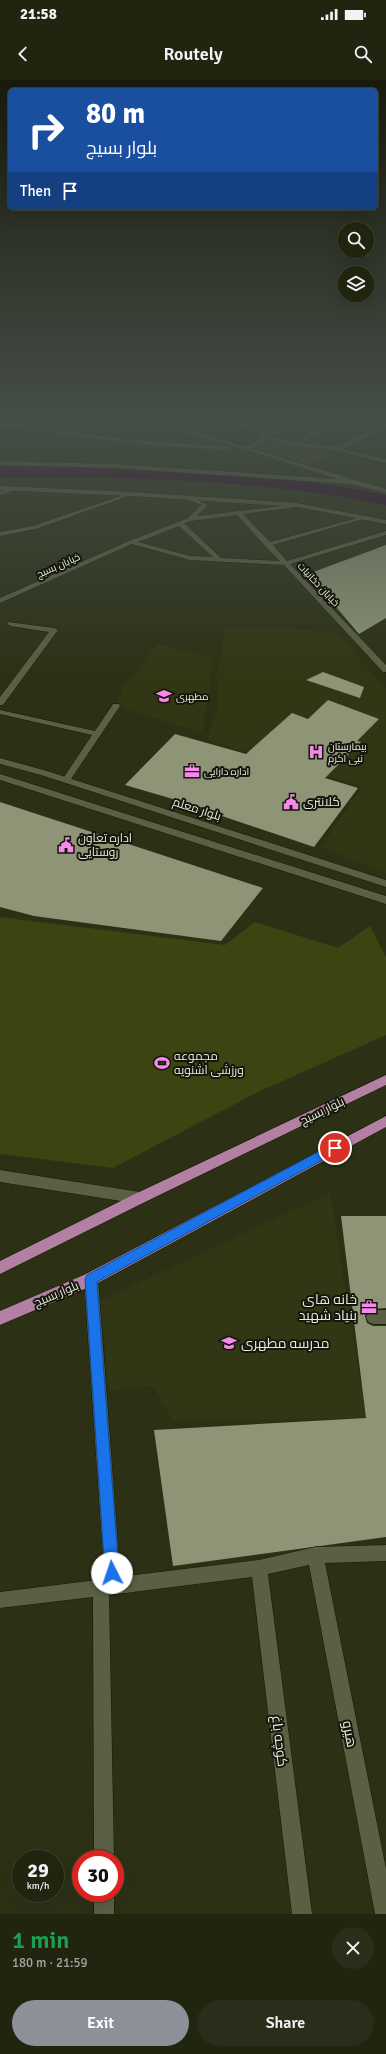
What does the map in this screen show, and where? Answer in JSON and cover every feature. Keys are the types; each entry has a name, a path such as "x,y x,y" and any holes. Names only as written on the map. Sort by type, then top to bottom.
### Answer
{"main road":[{"name":"بلوار بسیج","path":"0,1268 140,1198 386,1080"},
{"name":"بلوار بسیج","path":"0,1318 91,1279 386,1121"}],"street":[{"path":"0,534 34,528 107,503"},
{"path":"190,518 205,505 199,503"},
{"path":"260,503 297,505 386,522"},
{"path":"190,518 297,505"},
{"name":"خیابان دخانیات","path":"238,512 267,545 286,563 386,670"},
{"name":"خیابان بسبچ","path":"0,601 131,542 190,518"},
{"path":"267,545 363,518"},
{"path":"180,523 220,560"},
{"path":"131,542 190,558 286,563 386,533"},
{"path":"0,703 9,685 54,630 11,624"},
{"path":"66,780 116,706"},
{"path":"0,712 98,734"},
{"name":"بلوار معلم","path":"0,761 66,780 386,884"},
{"path":"0,777 246,857 386,900"},
{"path":"0,1176 140,1198"},
{"path":"91,1279 112,1573 101,1588 104,1850"},
{"path":"0,1600 259,1568 315,1555 386,1553"},
{"name":"هیرو","path":"315,1555 385,1914"},
{"name":"کوچه باغ","path":"259,1568 302,1914"},
{"path":"104,1902 104,1914"}],"shaded area":[{"name":"بیمارستان نبی اکرم","path":"226,627 336,631 386,689 386,873 321,847 362,787 207,740 218,707 216,678"},
{"name":"مطهری","path":"158,644 214,658 202,733 116,706 123,686"},
{"name":"مجموعه ورزشی اشنویه","path":"0,917 225,945 255,922 338,948 370,926 386,957 386,1035 260,1091 113,1168 0,1154"},
{"name":"مدرسه مطهری","path":"330,1193 366,1418 172,1420 153,1386 109,1390 100,1301"}],"building":[{"path":"386,545 386,618 359,634 308,574"},
{"path":"323,672 364,687 360,698 306,680"},
{"path":"328,700 379,719 357,741 361,742 325,778 358,788 314,847 222,816 224,814 125,785 175,734 246,754 292,713 308,719"},
{"name":"اداره تعاون روستایی","path":"0,802 263,888 221,941 34,916 0,907"},
{"name":"خانه های بنیاد شهید","path":"341,1216 386,1216 386,1308 372,1309 367,1311 365,1316 367,1323 373,1326 386,1326 386,1537 173,1566 154,1430 366,1418"}],"place":[{"name":"مطهری","path":"164,696"},
{"name":"بیمارستان نبی اکرم","path":"316,752"},
{"name":"اداره دارایی","path":"192,771"},
{"name":"کلانتری","path":"291,802"},
{"name":"اداره تعاون روستایی","path":"66,845"},
{"name":"مجموعه ورزشی اشنویه","path":"162,1063"},
{"name":"خانه های بنیاد شهید","path":"369,1307"},
{"name":"مدرسه مطهری","path":"229,1343"}],"route":[{"path":"112,1573 91,1279 335,1148"}]}
